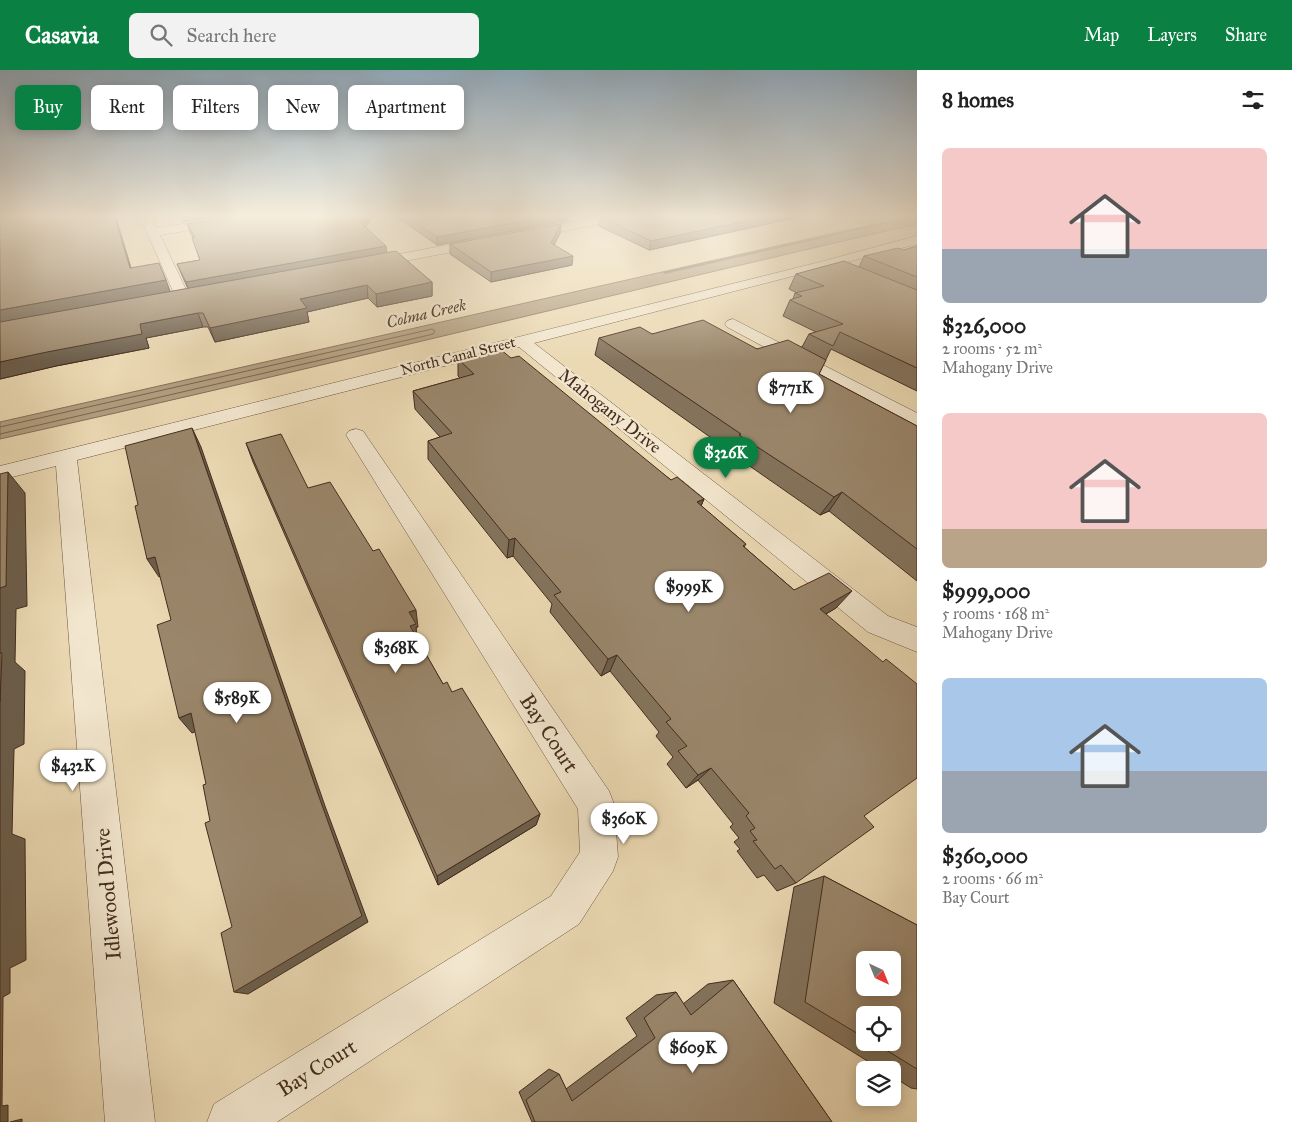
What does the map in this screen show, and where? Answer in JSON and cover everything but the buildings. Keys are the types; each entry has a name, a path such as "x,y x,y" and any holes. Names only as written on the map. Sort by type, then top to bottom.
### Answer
{"street":[{"path":"168,264 183,298"},
{"path":"358,266 368,264"},
{"name":"North Canal Street","path":"0,473 521,340 828,264"},
{"path":"825,265 843,272"},
{"path":"733,324 917,421"},
{"name":"Mahogany Drive","path":"521,340 878,624 917,640"},
{"name":"Bay Court","path":"232,1122 565,910 599,857 596,804 356,434"},
{"name":"Idlewood Drive","path":"66,456 130,1122"}],"water":[{"path":"697,264 747,264 230,387 0,439 0,422"}],"waterway":[{"name":"Colma Creek","path":"665,272 701,264"}]}
